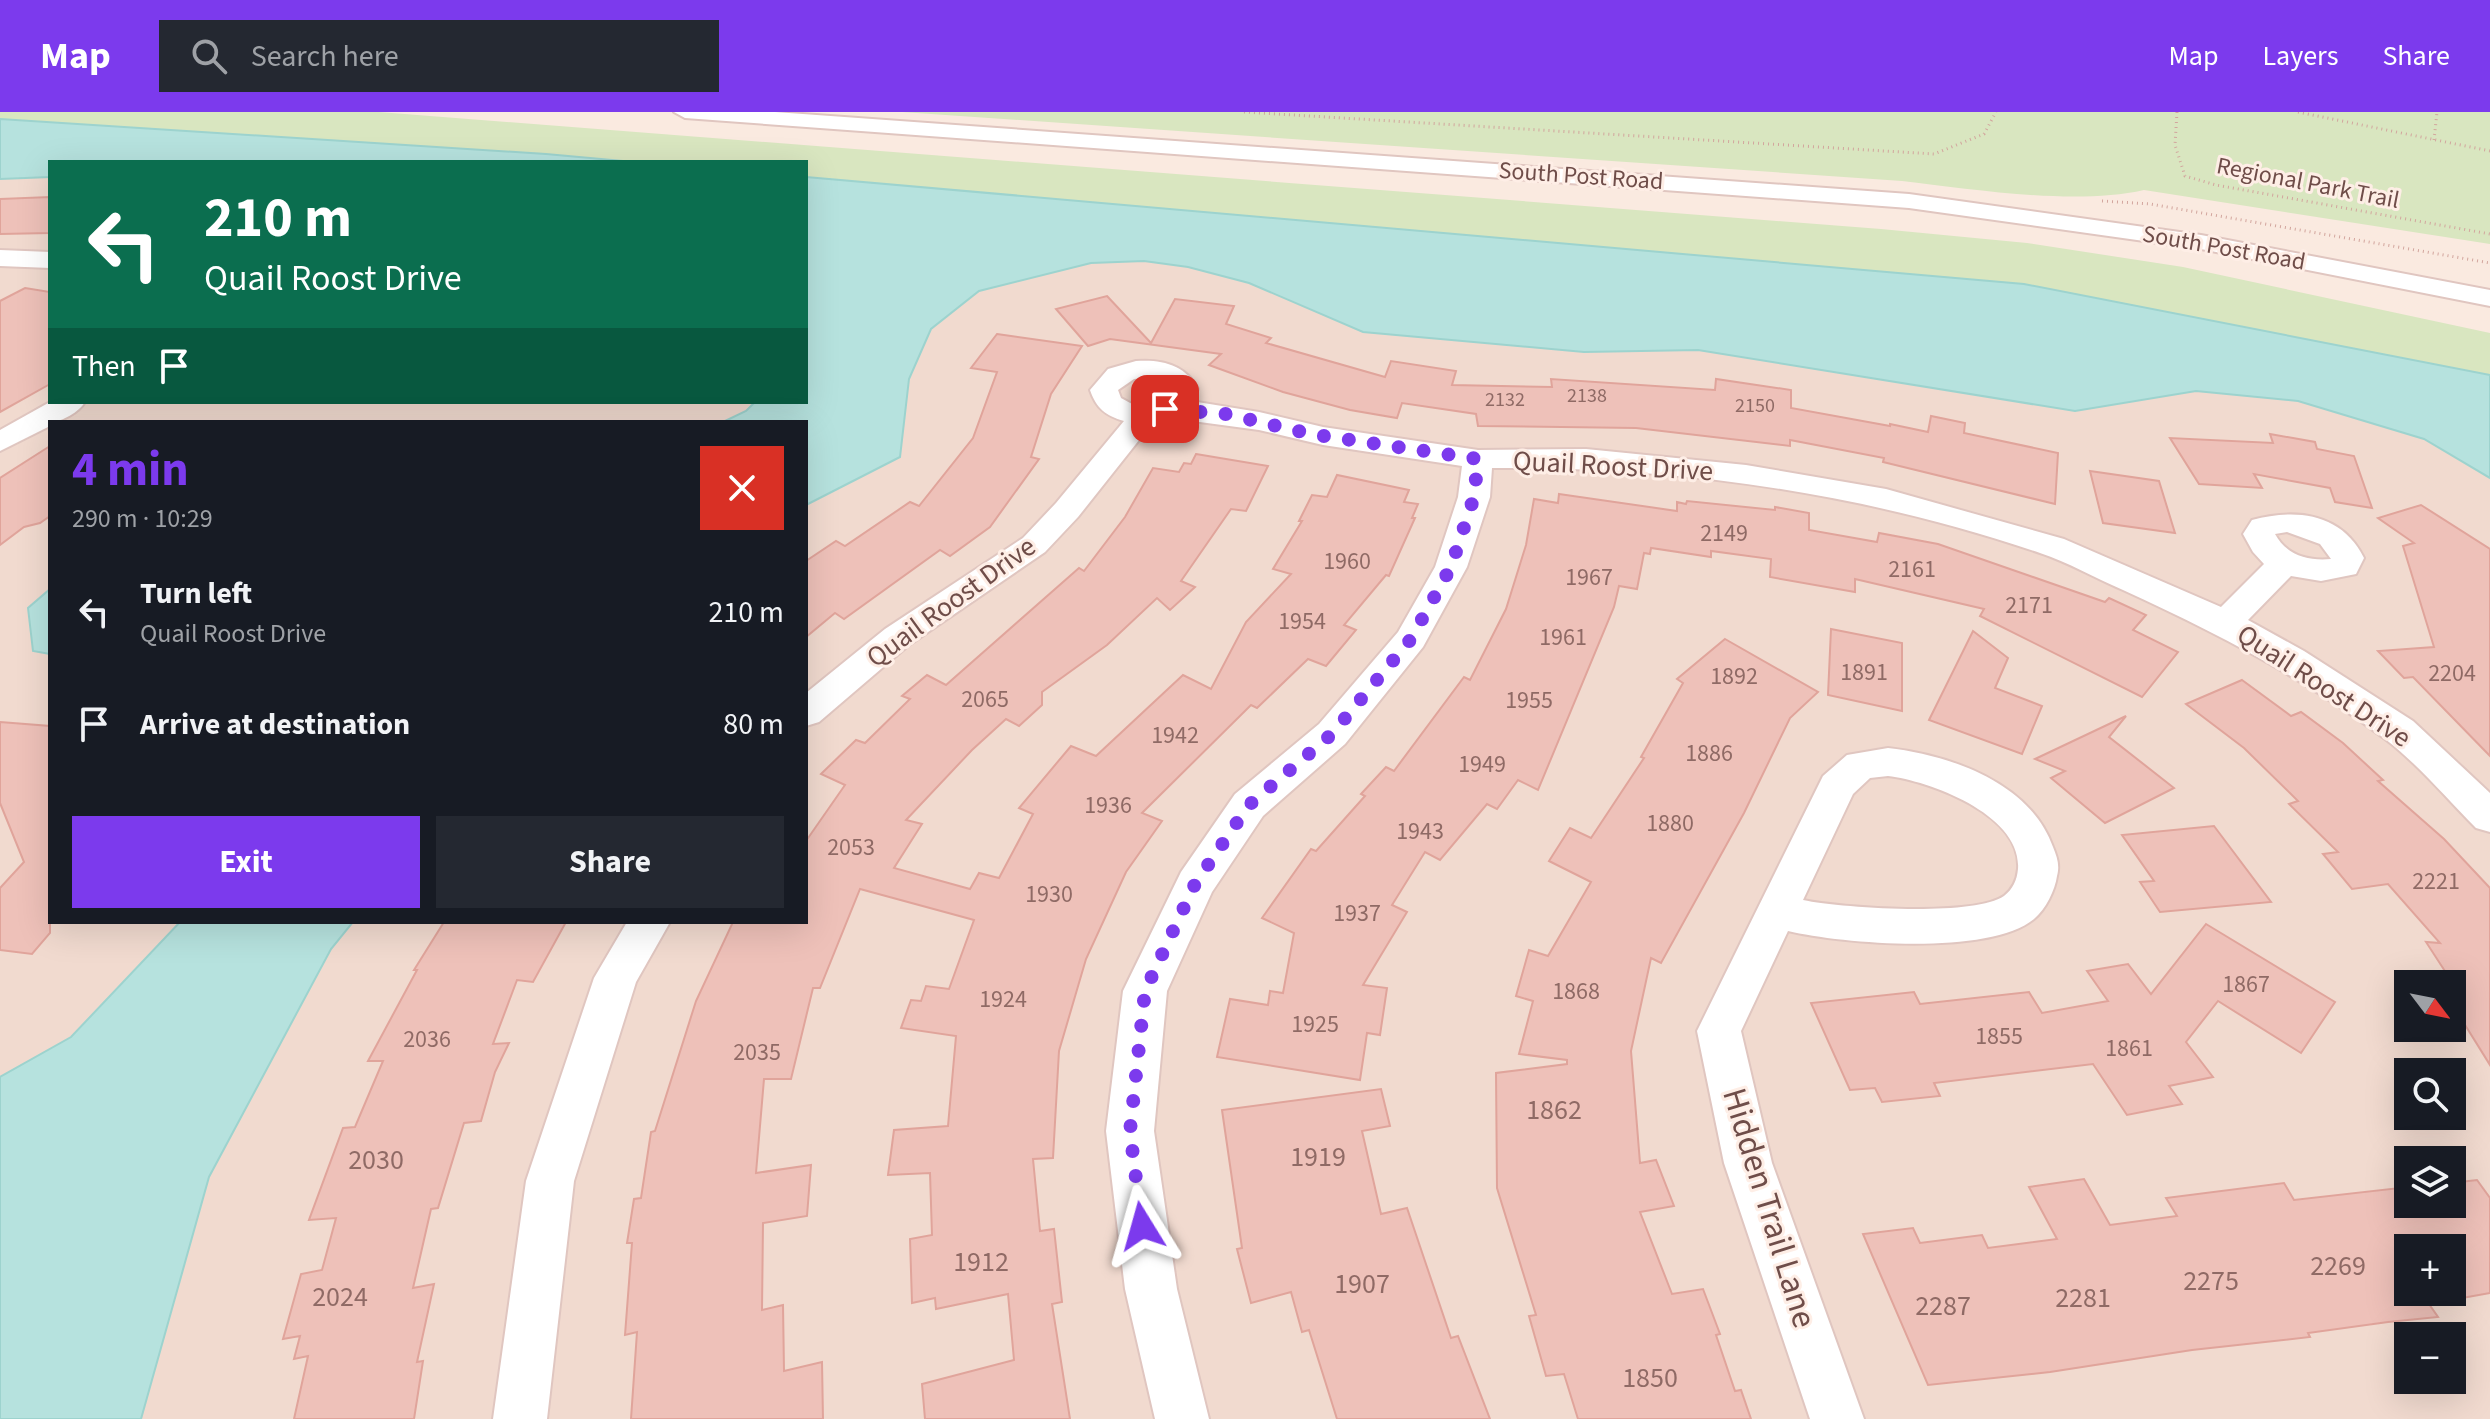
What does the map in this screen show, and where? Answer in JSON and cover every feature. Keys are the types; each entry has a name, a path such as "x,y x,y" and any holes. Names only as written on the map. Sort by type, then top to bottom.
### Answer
{"street":[{"name":"South Post Road","path":"685,112 1909,201 2086,224 2485,293"},
{"path":"0,258 48,260"},
{"path":"0,442 67,404"},
{"name":"Quail Roost Drive","path":"808,711 897,637 1034,545 1067,510 1129,433 1148,417 1165,409 1226,414 1311,434 1478,459 1586,458 1746,474 1886,499 2053,546 2226,623 2292,660 2400,731 2490,817"},
{"path":"1182,1419 1151,1289 1130,1131 1145,991 1195,884 1249,805 1332,734 1411,639 1451,567 1474,497 1478,459"},
{"name":"Quail Roost Drive","path":"2226,623 2285,562"},
{"name":"Hidden Trail Lane","path":"1777,912 1861,926 1976,922 2015,911 2029,899 2038,862 2032,842 2020,824 1995,801 1961,781 1927,768 1895,762 1865,764 1849,772 1837,786 1719,1031 1748,1163 1837,1419"},
{"path":"520,1419 550,1181 616,978 648,924"}],"path":[{"path":"1244,112 1934,154 1984,134 1996,112"},
{"name":"Regional Park Trail","path":"2177,112 2173,134 2176,160 2185,176 2230,188 2490,234"},
{"path":"2298,112 2490,151"},
{"path":"2434,140 2437,112"}],"shaded area":[{"path":"0,119 48,160 48,404 808,404 808,177 2490,375 2490,1419 0,1419"}],"green space":[{"path":"0,112 379,112 2027,243 2183,267 2490,333 2490,375 2024,284 808,177 808,160 605,160 0,119"},
{"path":"902,112 2490,112 2490,244 2144,190 2087,196 1991,192 1902,181"}],"water":[{"path":"0,119 612,160 48,160 48,177 0,179"},
{"path":"808,177 2024,284 2490,375 2490,478 2424,439 2298,401 2196,391 2075,411 1698,350 1584,352 1363,332 1249,283 1188,267 1144,261 1091,263 979,291 931,329 909,379 900,457 808,504 808,420 727,420 753,404 808,404"},
{"path":"48,591 48,654 33,651 28,608"},
{"path":"178,924 351,924 331,949 209,1177 141,1419 0,1419 0,1077 71,1037"}],"building":[{"path":"48,197 48,233 0,234 0,199"},
{"path":"25,288 48,292 48,385 0,412 0,301"},
{"path":"1107,296 1151,343 1175,299 1234,306 1226,324 1271,338 1266,343 1385,377 1391,361 1456,371 1452,385 1552,387 1551,379 1715,390 1716,379 1791,390 1791,408 1890,426 1928,432 1931,416 1965,423 1964,433 2058,453 2055,504 1883,462 1884,458 1790,440 1790,446 1636,428 1478,426 1476,414 1402,403 1397,418 1350,410 1283,392 1209,365 1221,354 1110,339 1088,346 1056,309"},
{"path":"997,334 1082,346 1051,394 1031,457 1039,459 990,527 950,556 940,550 844,619 835,613 808,635 808,560 836,541 845,546 910,502 919,506 973,438 997,372 971,368"},
{"path":"2270,434 2315,442 2317,449 2354,456 2372,508 2335,502 2330,488 2254,474 2262,488 2199,484 2170,438 2273,443"},
{"path":"48,447 48,517 24,527 0,545 0,478"},
{"path":"1196,454 1268,466 1246,511 1231,509 1181,581 1195,587 1170,610 1157,598 1107,645 1042,692 1042,705 1019,726 1006,719 972,750 906,820 922,824 894,868 970,889 979,873 999,878 1033,814 1019,808 1071,746 1096,756 1183,675 1211,689 1246,622 1291,574 1273,569 1302,521 1299,521 1312,495 1327,497 1337,475 1409,490 1404,502 1418,504 1412,518 1415,518 1389,576 1386,575 1344,625 1356,630 1326,666 1308,659 1257,708 1251,705 1142,813 1162,821 1126,872 1086,959 1059,1051 1053,1158 1033,1159 1040,1231 1054,1229 1062,1302 1052,1304 1070,1419 925,1419 922,1384 1014,1360 1008,1294 936,1309 935,1298 912,1303 910,1239 932,1235 930,1173 888,1175 894,1130 948,1126 956,1036 901,1028 911,1000 921,1001 926,986 949,989 974,920 860,889 820,988 813,988 791,1079 764,1079 756,1173 811,1165 807,1216 763,1223 762,1310 783,1305 784,1371 822,1362 823,1419 631,1419 637,1332 625,1335 632,1243 627,1243 634,1199 641,1198 651,1132 655,1131 696,1001 732,924 808,924 808,838 845,785 821,774 856,740 865,743 910,699 902,696 927,675 946,685 1079,568 1084,571 1125,517 1153,468 1179,472 1184,463 1191,464"},
{"path":"2090,471 2159,481 2175,533 2103,523"},
{"path":"1559,494 1677,511 1677,502 1686,504 1687,501 1775,510 1775,507 1809,513 1809,530 1877,542 1879,533 1938,544 2105,602 2109,598 2146,615 2133,630 2178,652 2142,697 1980,616 1984,609 1855,579 1855,592 1770,577 1771,559 1711,551 1711,557 1651,548 1650,554 1644,553 1637,589 1619,586 1614,607 1538,790 1518,780 1497,809 1487,804 1440,860 1425,852 1392,905 1407,912 1363,985 1387,988 1380,1035 1367,1033 1360,1080 1217,1057 1230,999 1268,1005 1270,991 1283,993 1294,933 1262,918 1311,849 1316,851 1365,796 1361,794 1386,767 1394,771 1464,677 1470,680 1506,609 1526,545 1534,499 1558,503"},
{"path":"2421,505 2490,549 2490,756 2413,677 2404,678 2378,651 2434,647 2403,546 2414,543 2378,518"},
{"path":"1831,629 1902,643 1902,711 1828,695"},
{"path":"1973,631 2008,658 1995,688 2042,706 2022,754 1929,720"},
{"path":"1725,639 1818,692 1790,718 1744,813 1661,963 1651,958 1631,1051 1640,1163 1656,1160 1674,1206 1640,1212 1672,1294 1703,1289 1720,1334 1716,1335 1735,1391 1741,1390 1751,1419 1578,1419 1564,1374 1546,1376 1529,1316 1536,1315 1497,1188 1496,1073 1567,1064 1567,1060 1519,1054 1533,1001 1516,996 1529,950 1548,956 1591,882 1549,861 1570,828 1591,838 1644,758 1641,757 1683,683 1677,679"},
{"path":"2242,680 2291,716 2301,712 2343,743 2383,780 2378,781 2444,839 2490,888 2490,1065 2466,1026 2466,970 2444,970 2426,942 2440,943 2388,884 2352,889 2323,854 2338,852 2289,804 2298,801 2244,748 2186,704"},
{"path":"2126,716 2109,737 2174,788 2105,823 2051,778 2065,771 2035,759"},
{"path":"0,722 48,726 50,933 32,954 0,950 0,888 24,862 0,803"},
{"path":"2214,826 2271,902 2160,912 2140,882 2154,881 2122,835"},
{"path":"443,924 565,924 533,982 517,980 493,1044 509,1043 495,1072 481,1121 464,1123 438,1208 431,1209 413,1288 434,1284 417,1362 423,1361 414,1419 294,1419 308,1356 294,1359 300,1336 283,1339 301,1274 322,1270 336,1218 309,1220 343,1128 355,1127 383,1061 368,1061 417,970 414,970"},
{"path":"2206,924 2335,1002 2301,1053 2218,1001 2186,1042 2213,1077 2169,1086 2182,1104 2127,1115 2093,1064 1934,1083 1940,1096 1882,1102 1875,1088 1850,1090 1811,1003 1914,992 1920,1004 2029,992 2042,1013 2108,1001 2087,971 2128,964 2151,994"},
{"path":"1381,1089 1390,1126 1362,1131 1381,1214 1407,1208 1451,1338 1458,1336 1490,1419 1337,1419 1309,1330 1302,1332 1291,1292 1251,1303 1237,1249 1242,1248 1222,1110"},
{"path":"2084,1179 2110,1225 2177,1216 2166,1198 2284,1183 2294,1200 2394,1189 2394,1218 2466,1218 2466,1181 2477,1180 2490,1198 2490,1293 2466,1297 2466,1234 2394,1234 2394,1306 2430,1306 2438,1317 2308,1333 2310,1337 2192,1350 2050,1372 1928,1385 1863,1234 1913,1228 1920,1243 1982,1235 1988,1248 2057,1239 2029,1187"}],"route":[{"path":"1142,1226 1130,1131 1145,991 1195,884 1249,805 1332,734 1411,639 1451,567 1474,497 1478,459 1311,434 1226,414 1165,409"}]}
